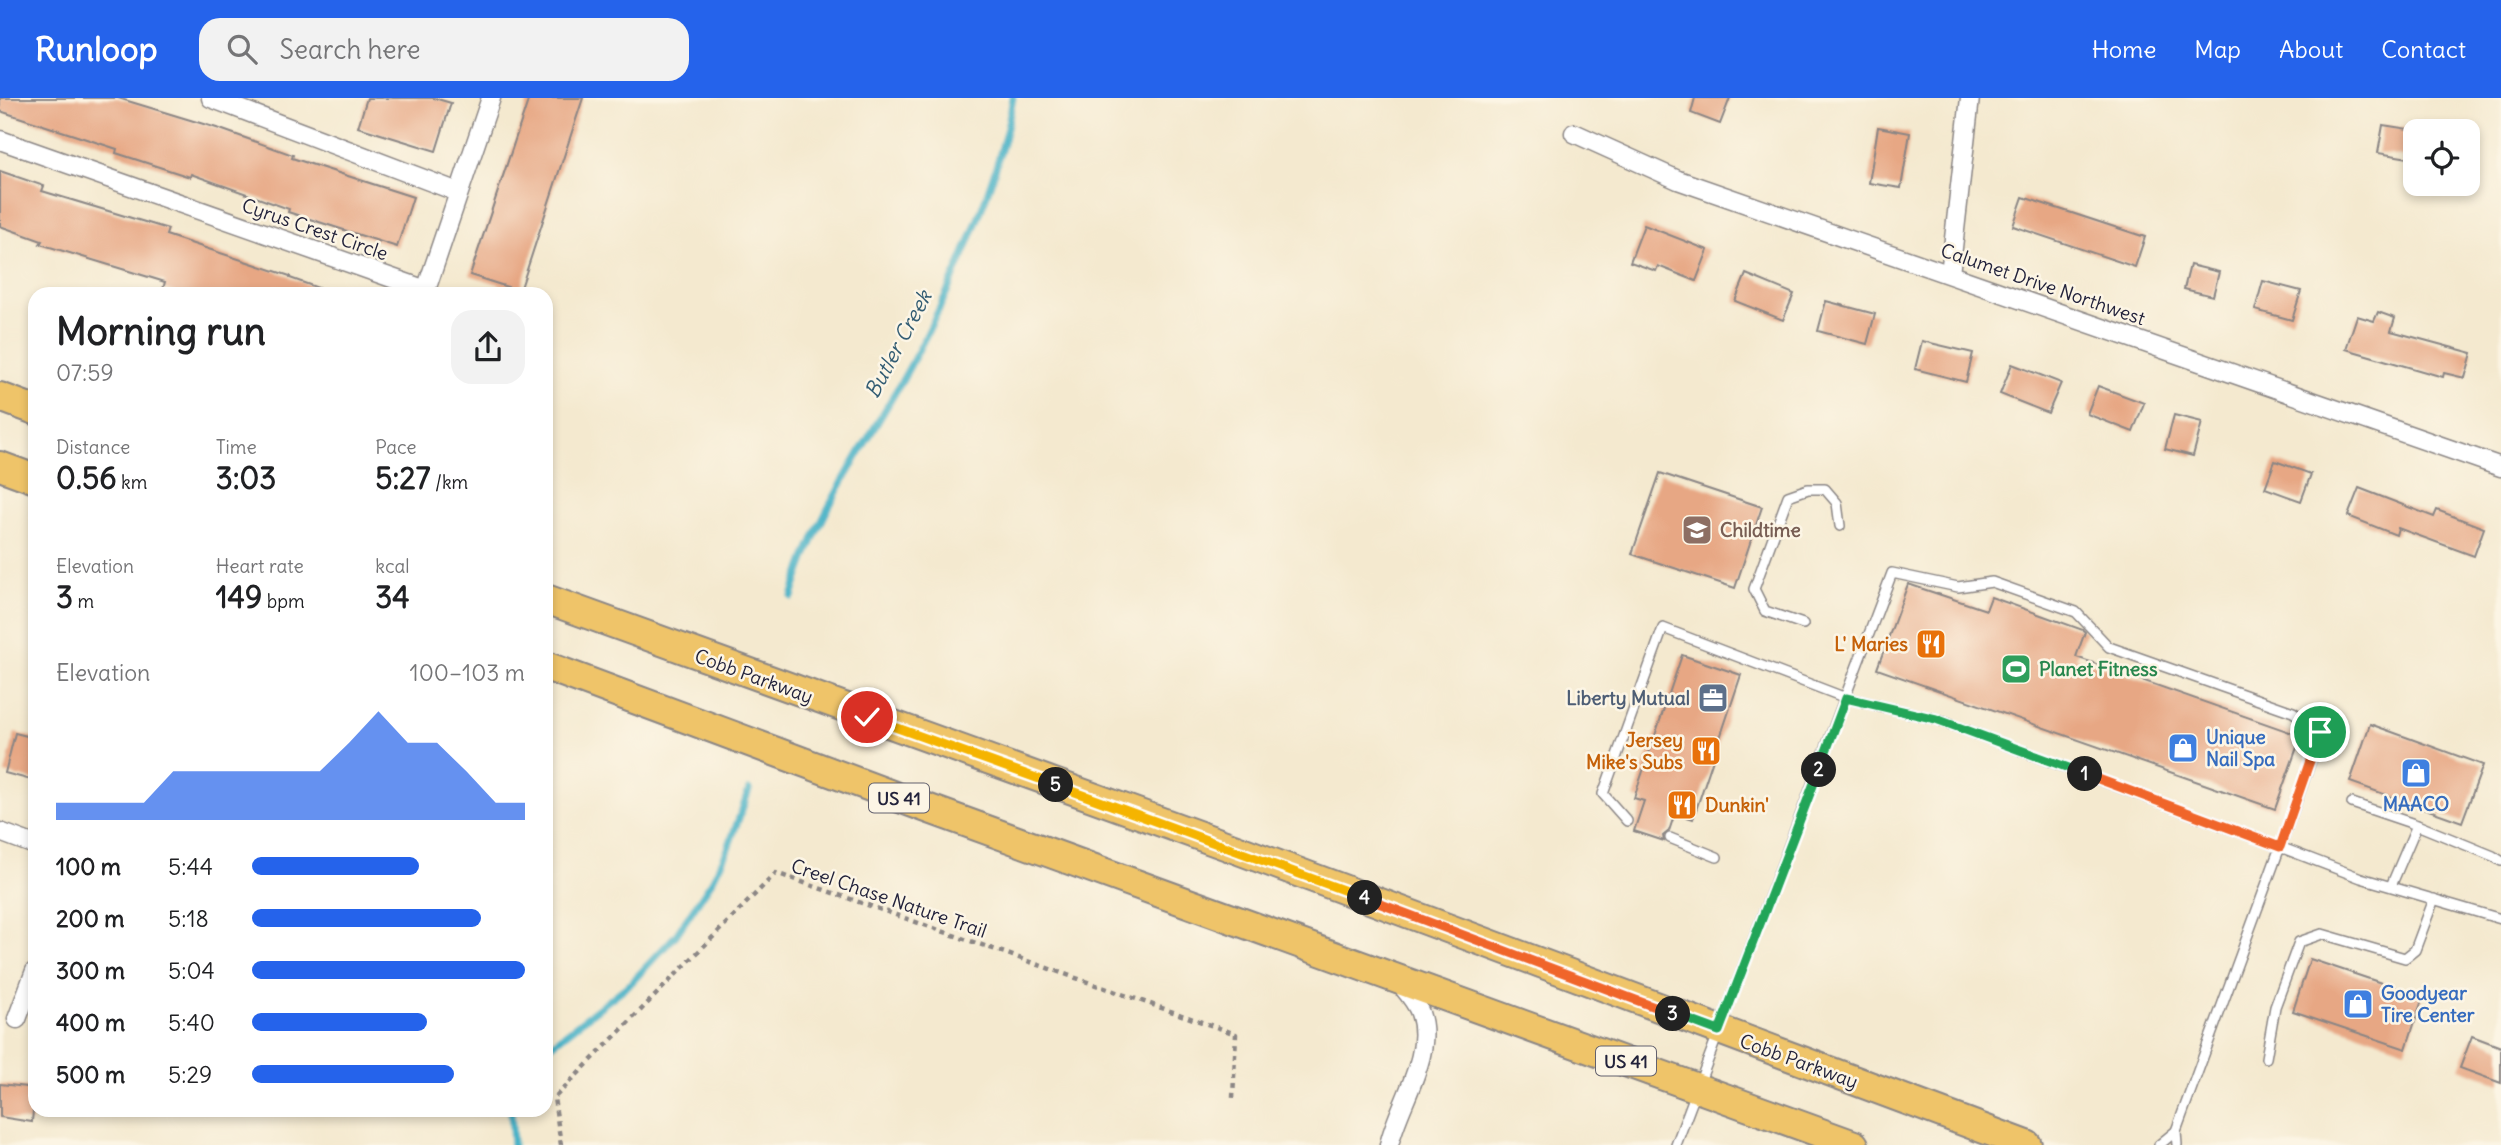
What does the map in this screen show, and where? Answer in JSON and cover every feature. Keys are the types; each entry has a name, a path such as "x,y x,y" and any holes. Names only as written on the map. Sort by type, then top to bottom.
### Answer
{"main road":[{"path":"0,397 28,407"},
{"path":"0,466 28,476"},
{"name":"Cobb Parkway","path":"553,602 1236,849 2027,1145"},
{"name":"US 41","path":"553,669 924,807 1854,1145"}],"street":[{"path":"211,98 458,192"},
{"name":"Cyrus Crest Circle","path":"427,287 491,98"},
{"path":"1950,274 1970,98"},
{"name":"Calumet Drive Northwest","path":"1574,133 1678,180 2501,467"},
{"name":"Cyrus Crest Circle","path":"0,140 417,287"},
{"path":"0,832 28,842"},
{"path":"1389,1145 1420,1060 1423,1037 1420,1013 1396,979"},
{"path":"17,1019 28,990"}],"lane":[{"path":"1802,624 1765,611 1754,589 1788,496 1808,489 1825,489 1837,503 1839,526"},
{"path":"1676,1145 1892,573 1958,587 1992,582 2076,612 2109,647 2293,712 2320,732 2176,1131 2178,1145"},
{"path":"1627,821 1603,794 1663,628 1846,698 1936,719 2361,878 2501,919"},
{"path":"2352,803 2417,825 2501,861"},
{"path":"2391,886 2417,825"},
{"path":"1670,838 1717,857"},
{"path":"2266,1058 2276,1007 2299,942 2322,934 2405,958 2415,950 2434,899"},
{"path":"2159,1145 2176,1131"}],"path":[{"name":"Creel Chase Nature Trail","path":"561,1145 554,1098 776,873 1236,1034 1233,1098"}],"building":[{"path":"0,98 118,98 220,129 293,155 292,158 413,197 397,247 288,212 289,209 191,174 190,177 116,153 117,149 0,111"},
{"path":"367,98 434,98 451,103 436,151 358,127"},
{"path":"529,98 583,98 521,287 508,287 470,275"},
{"path":"1695,98 1730,98 1720,124 1691,113"},
{"path":"2383,125 2403,128 2403,157 2378,153"},
{"path":"1878,127 1910,133 1901,188 1869,183"},
{"path":"0,171 44,186 42,191 168,229 166,235 316,287 164,287 165,282 40,244 42,241 0,226"},
{"path":"2023,197 2145,237 2135,267 2013,226"},
{"path":"1644,225 1708,250 1696,281 1658,266 1656,271 1630,262"},
{"path":"2190,265 2219,272 2213,296 2184,289"},
{"path":"1746,274 1794,294 1783,320 1735,301"},
{"path":"2263,281 2301,291 2292,320 2255,310"},
{"path":"1826,301 1875,314 1867,344 1818,331"},
{"path":"2378,312 2395,318 2391,331 2472,353 2465,378 2444,373 2443,377 2346,349 2357,316 2374,321"},
{"path":"1922,341 1973,353 1966,382 1915,369"},
{"path":"2012,364 2061,383 2048,413 2000,394"},
{"path":"2098,386 2144,403 2133,432 2087,414"},
{"path":"2174,415 2202,422 2193,456 2165,449"},
{"path":"2275,461 2311,474 2301,501 2265,488"},
{"name":"Childtime","path":"1660,473 1762,507 1735,588 1632,554"},
{"path":"2359,488 2434,517 2437,510 2484,528 2474,556 2398,528 2396,535 2348,516"},
{"path":"1908,584 1986,610 1991,597 2083,630 2085,632 2076,657 2301,736 2275,809 1877,669"},
{"path":"1682,655 1741,675 1693,819 1675,813 1669,831 1663,836 1664,841 1634,831 1644,801 1634,798"},
{"name":"MAACO","path":"2370,724 2483,765 2462,822 2350,782"},
{"path":"15,733 28,736 28,779 5,773"},
{"name":"Goodyear Tire Center","path":"2310,959 2423,997 2406,1049 2293,1011"},
{"path":"2472,1036 2501,1047 2501,1083 2460,1068"},
{"path":"0,1084 28,1087 28,1117 32,1117 32,1122 0,1117"}],"waterway":[{"name":"Butler Creek","path":"792,597 829,506 910,366 957,270 997,164 1013,98"},
{"name":"Butler Creek","path":"553,1044 631,983 676,935 712,881 727,851 749,790"},
{"name":"Butler Creek","path":"511,1117 513,1145"}],"place":[{"name":"Childtime","path":"1697,530"},
{"name":"L' Maries","path":"1931,644"},
{"name":"Planet Fitness","path":"2016,669"},
{"name":"Liberty Mutual","path":"1713,698"},
{"name":"Unique Nail Spa","path":"2183,748"},
{"name":"Jersey Mike's Subs","path":"1706,751"},
{"name":"MAACO","path":"2416,773"},
{"name":"Dunkin'","path":"1682,805"},
{"name":"Goodyear Tire Center","path":"2358,1004"}],"route":[{"path":"867,717 1236,849 1719,1031 1846,698 1936,719 2280,847 2320,732"}]}
